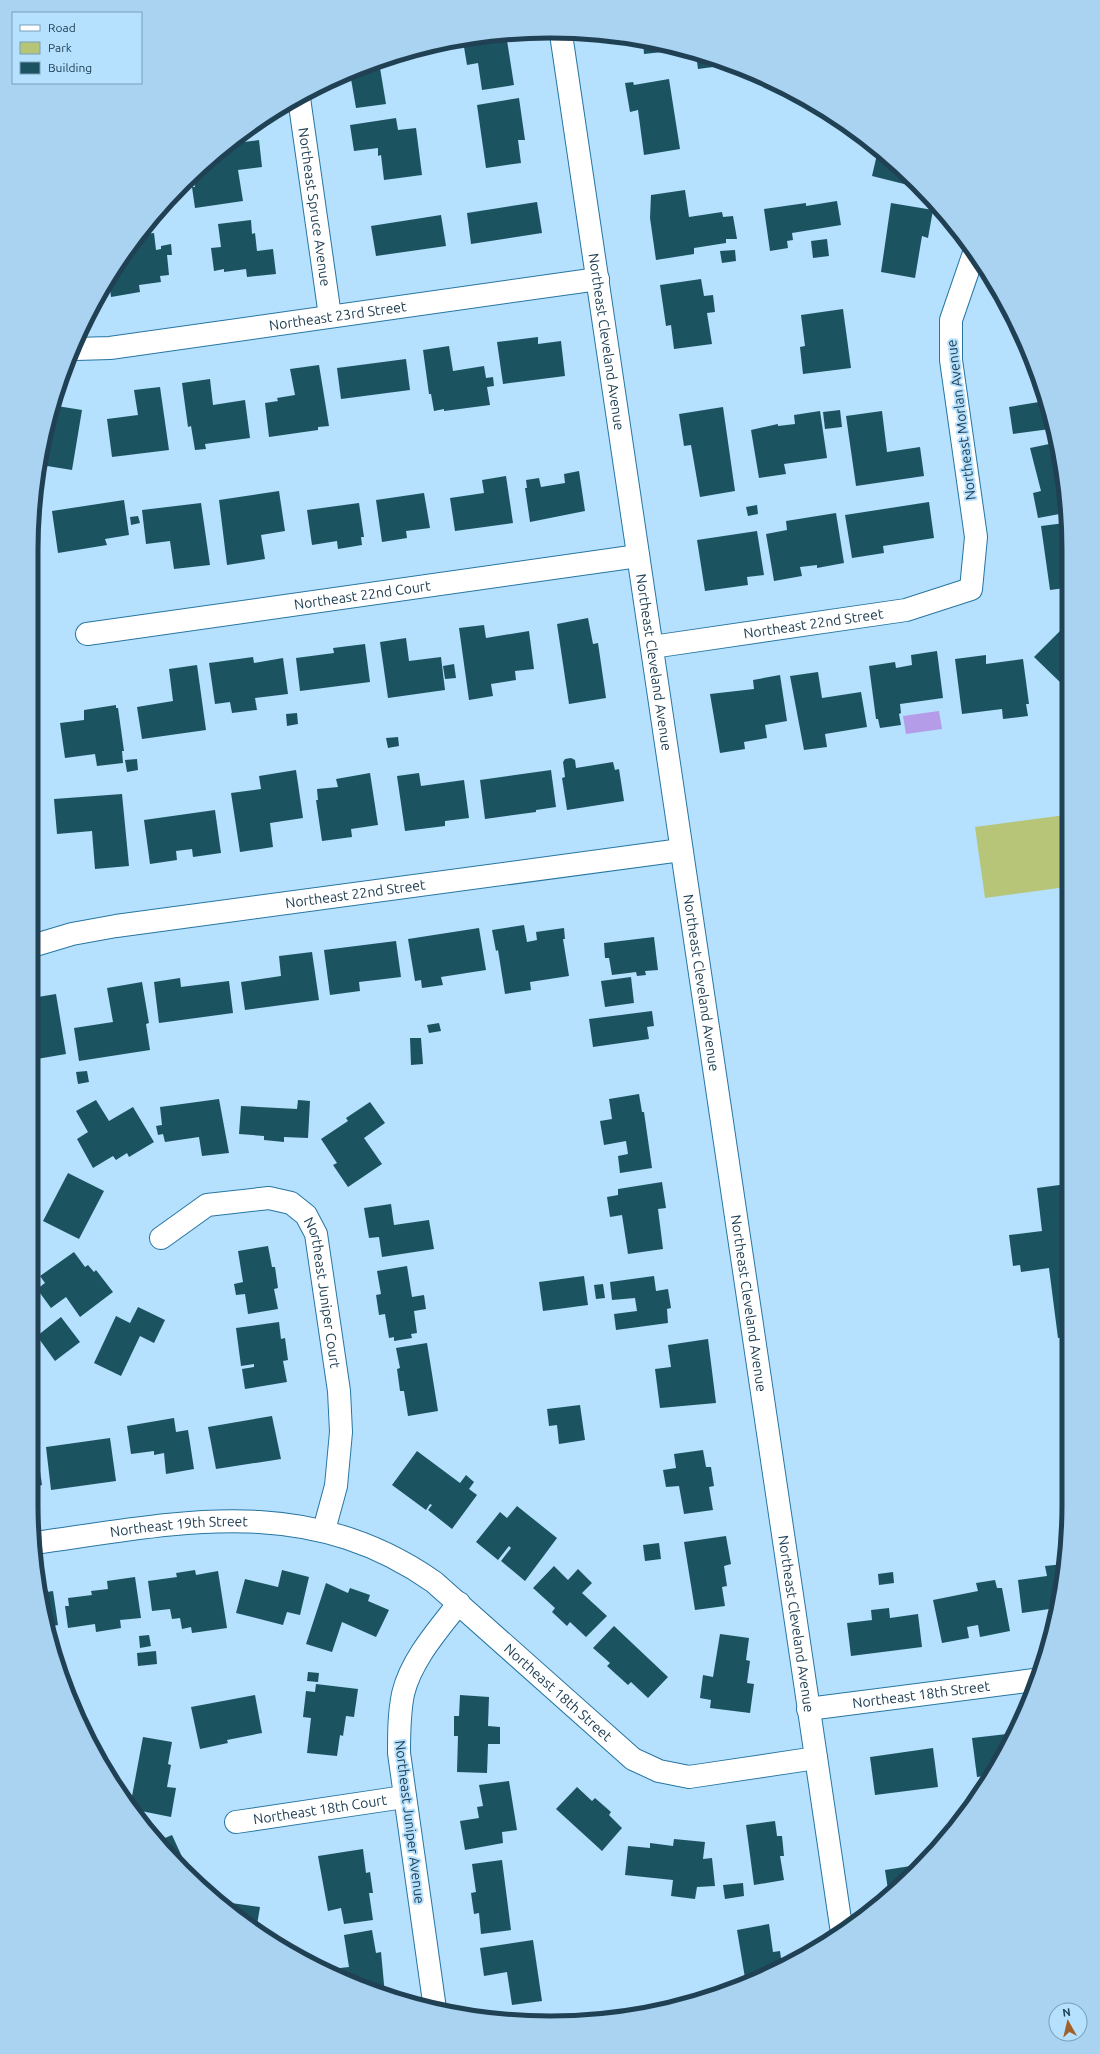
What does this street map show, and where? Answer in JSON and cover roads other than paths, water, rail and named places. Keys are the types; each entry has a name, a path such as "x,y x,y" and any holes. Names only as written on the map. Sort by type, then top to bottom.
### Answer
{"street":[{"name":"Northeast Cleveland Avenue","path":"562,38 841,1925"},
{"name":"Northeast Spruce Avenue","path":"299,104 330,316"},
{"name":"Northeast Morlan Avenue","path":"971,589 976,537 951,360 950,339 951,320 972,260"},
{"name":"Northeast 23rd Street","path":"79,349 110,348 598,279"},
{"name":"Northeast 22nd Court","path":"87,634 638,556"},
{"name":"Northeast 22nd Street","path":"652,647 906,610 971,589"},
{"name":"Northeast 22nd Street","path":"38,944 72,934 116,926 681,850"},
{"name":"Northeast Juniper Court","path":"160,1238 207,1205 270,1198 291,1203 306,1216 316,1234 339,1398 340,1456 336,1486 324,1530"},
{"name":"Northeast 19th Street","path":"39,1542 178,1523 227,1520 267,1521 324,1530"},
{"name":"Northeast 18th Street","path":"324,1530 376,1549 410,1566 458,1603 633,1759 659,1771 689,1777 816,1758"},
{"name":"Northeast Juniper Avenue","path":"434,2003 404,1797 399,1753 399,1720 403,1693 414,1665 458,1603"},
{"name":"Northeast 18th Street","path":"808,1709 1031,1680"},
{"name":"Northeast 18th Court","path":"236,1822 404,1797"}]}
